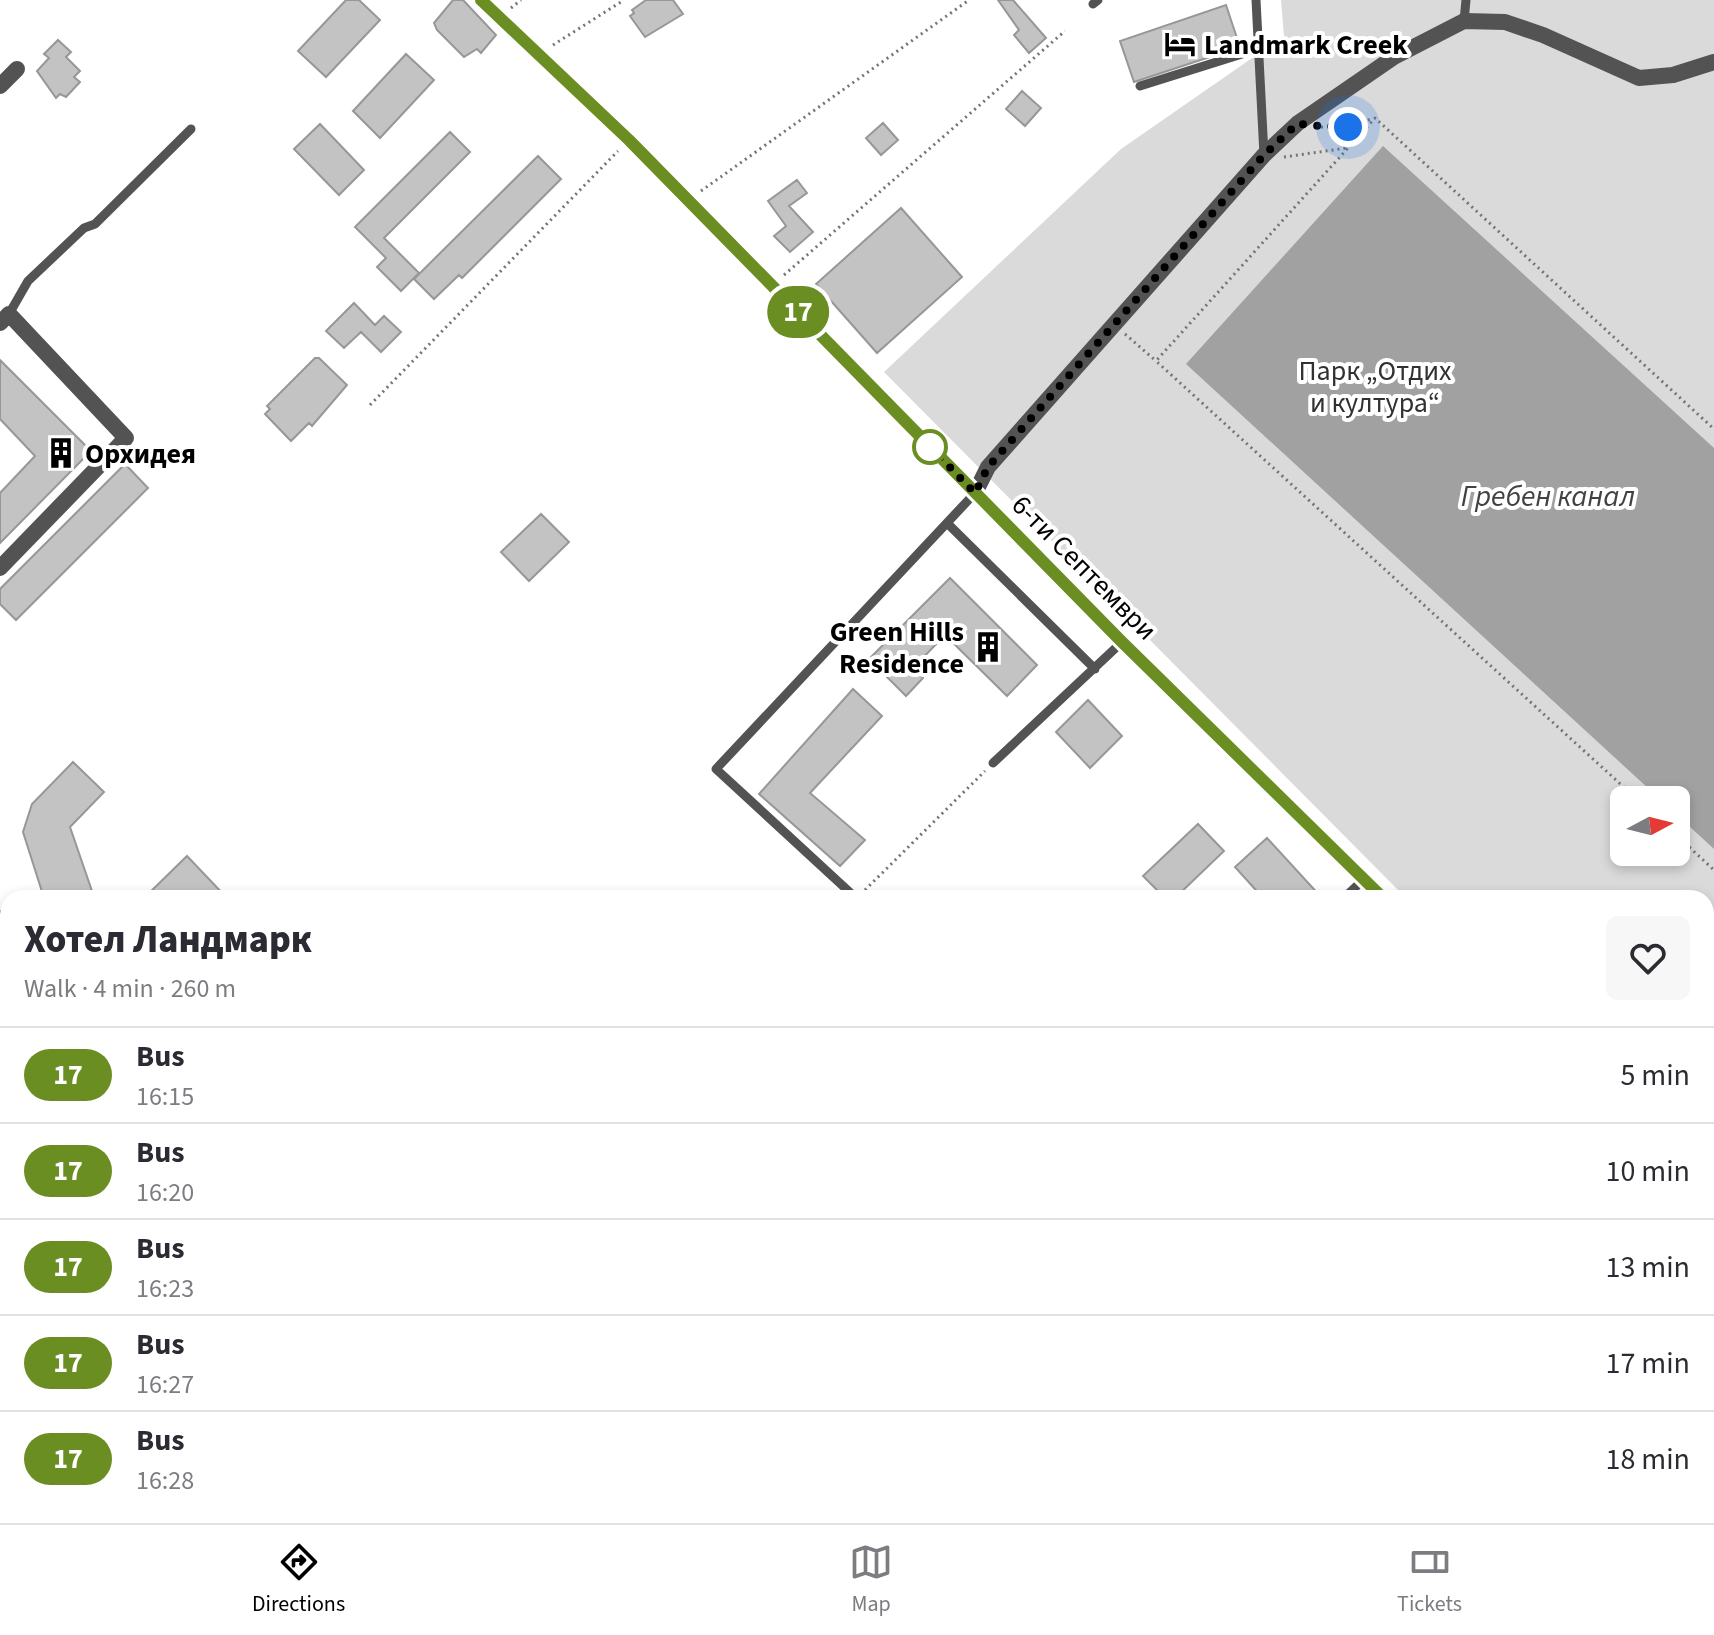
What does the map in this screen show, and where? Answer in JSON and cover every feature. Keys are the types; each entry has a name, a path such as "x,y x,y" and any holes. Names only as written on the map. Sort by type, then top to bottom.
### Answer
{"street":[{"name":"6-ти Септември","path":"481,0 536,56 629,140 1122,642 1375,890"},
{"path":"975,493 988,467 1264,155 1298,123 1394,57 1464,21 1505,22 1543,35 1639,78 1673,75 1714,62"},
{"path":"0,86 17,69"},
{"path":"0,568 126,438 5,319"}],"lane":[{"path":"1256,0 1264,155"},
{"path":"1464,21 1466,0"},
{"path":"1140,86 1258,49"},
{"path":"5,319 28,281 84,228 95,224 191,129"},
{"path":"847,890 716,769 975,493"},
{"path":"947,523 1095,669"},
{"path":"993,763 1122,642"},
{"path":"1352,890 1364,879"}],"path":[{"path":"536,56 624,0"},
{"path":"688,200 969,0"},
{"path":"772,285 1065,31"},
{"path":"1298,123 1316,128 1331,124 1348,127 1375,118"},
{"path":"1156,361 1375,118"},
{"path":"1375,118 1714,429"},
{"path":"370,405 629,140"},
{"path":"1264,155 1294,158 1349,147"},
{"path":"1114,325 1623,786"},
{"path":"864,890 993,763"},
{"path":"1690,848 1714,870"}],"green space":[{"name":"Парк „Отдих и култура“","path":"1281,0 1714,0 1714,890 1398,890 884,372 1121,149 1284,36"}],"water":[{"name":"Гребен канал","path":"1383,146 1714,448 1714,849 1690,827 1690,786 1646,786 1186,364"}],"building":[{"path":"346,0 359,0 380,20 326,77 298,51"},
{"path":"453,0 463,0 496,35 481,53 477,49 464,57 437,30 434,23"},
{"path":"646,0 673,0 683,14 645,37 630,16 634,13 632,10"},
{"path":"998,0 1013,0 1046,38 1029,53 1014,35 1019,30"},
{"name":"Landmark Creek","path":"1226,5 1240,47 1134,82 1120,41"},
{"path":"58,40 71,52 66,57 80,71 74,77 80,82 66,97 60,94 56,98 37,71 49,58 44,54"},
{"path":"406,54 434,80 380,138 353,111"},
{"path":"1022,91 1041,108 1025,126 1006,109"},
{"path":"883,123 898,140 881,155 866,138"},
{"path":"320,124 364,170 339,195 294,149"},
{"path":"450,132 470,152 384,238 419,273 401,291 377,267 386,258 355,227"},
{"path":"538,156 561,179 462,278 459,275 434,299 414,279"},
{"path":"797,180 807,193 789,206 813,232 790,252 774,236 786,226 768,201"},
{"path":"901,208 962,277 877,353 816,284"},
{"path":"354,303 375,325 384,316 401,332 381,352 361,332 344,348 326,331"},
{"path":"315,358 319,358 347,385 312,426 309,423 291,441 265,414 270,409 267,406"},
{"name":"Орхидея","path":"0,360 91,451 0,543 0,493 35,456 0,419"},
{"path":"125,464 148,488 16,620 0,604 0,589"},
{"path":"541,514 569,542 529,581 501,552"},
{"name":"Green Hills Residence","path":"950,578 1037,665 1007,696 945,635 913,668 923,678 906,696 869,659"},
{"path":"853,689 882,716 810,793 865,840 840,866 759,794"},
{"path":"1088,700 1122,736 1090,768 1056,732"},
{"path":"73,762 104,792 70,827 92,890 41,890 23,832 32,804"},
{"path":"1198,824 1224,851 1183,890 1157,890 1143,876"},
{"path":"1267,838 1315,890 1256,890 1235,867"},
{"path":"187,856 219,890 152,890"}],"bus line":[{"name":"17","path":"481,0 536,56 629,140 1122,642 1375,890"}],"place":[{"name":"Landmark Creek","path":"1180,44"},
{"name":"Орхидея","path":"61,453"},
{"name":"Green Hills Residence","path":"988,647"}],"route":[{"path":"930,447 975,493 988,467 1264,155 1298,123 1316,128 1331,124 1348,127"}]}
